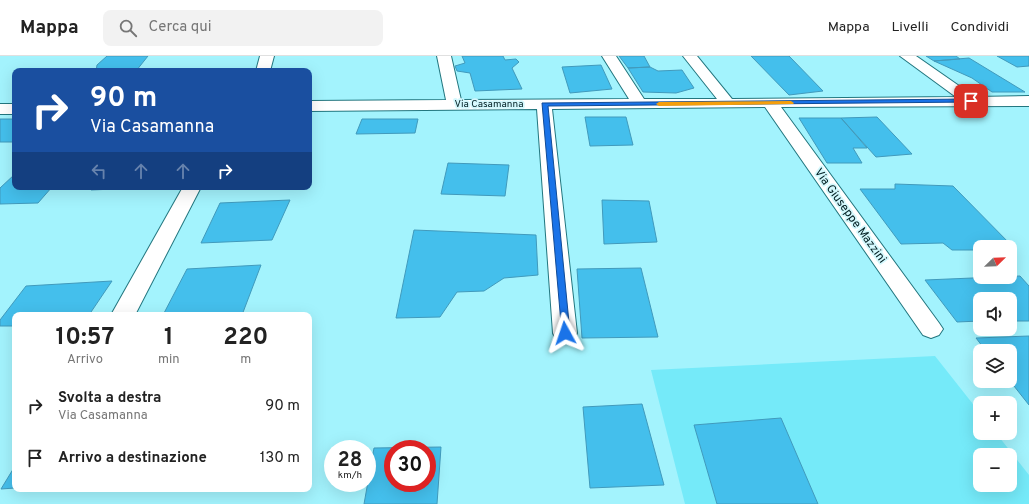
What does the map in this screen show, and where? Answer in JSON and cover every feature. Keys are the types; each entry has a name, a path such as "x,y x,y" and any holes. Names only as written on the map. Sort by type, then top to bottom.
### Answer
{"street":[{"path":"264,68 268,56"},
{"path":"444,56 454,104"},
{"path":"609,56 640,104"},
{"path":"690,56 728,103"},
{"path":"907,56 971,101"},
{"name":"Via Casamanna","path":"312,106 1029,101"},
{"name":"Via Giuseppe Mazzini","path":"770,103 931,329"},
{"path":"544,104 565,333"},
{"path":"0,109 12,109"},
{"path":"125,312 190,190"}],"shaded area":[{"path":"935,356 973,404 973,440 1002,440 1008,448 973,448 973,492 1017,492 1017,460 1029,475 1029,504 685,504 651,370"}],"building":[{"path":"107,56 148,56 138,68 96,68 97,65"},
{"path":"462,56 503,56 505,60 516,59 519,62 512,68 522,89 475,91 470,73 457,71 455,66 465,63"},
{"path":"619,56 644,56 650,67 628,68"},
{"path":"751,56 789,56 823,91 789,95"},
{"path":"926,56 956,56 960,59 934,61"},
{"path":"997,56 1029,56 1029,66 1017,67"},
{"path":"969,58 1025,92 992,92 972,78 934,61"},
{"path":"601,65 612,89 570,93 562,67"},
{"path":"650,67 658,71 682,70 694,88 676,93 643,92 628,68"},
{"path":"585,117 626,117 633,145 590,146"},
{"path":"877,117 912,154 876,157 841,118"},
{"path":"799,118 841,118 867,148 853,148 862,163 827,163"},
{"path":"0,119 12,119 12,142 0,142"},
{"path":"362,119 418,119 415,133 356,134"},
{"path":"448,163 509,165 505,196 441,194"},
{"path":"12,177 12,190 49,190 38,203 0,204 0,188"},
{"path":"895,184 953,186 1006,240 973,240 973,250 952,250 943,243 901,244 860,189 895,189"},
{"path":"290,200 272,240 201,243 220,203"},
{"path":"602,200 649,201 657,242 604,244"},
{"path":"414,230 536,235 538,275 504,278 484,291 457,292 440,317 396,318"},
{"path":"261,265 243,312 165,312 187,269"},
{"path":"641,268 658,337 582,338 577,269"},
{"path":"1017,276 1020,276 1029,286 1029,321 1017,321 1017,292 973,292 973,321 957,322 925,280 973,278 973,284 1017,284"},
{"path":"112,281 91,312 12,312 12,326 0,326 0,320 26,286"},
{"path":"1029,336 1029,405 1016,388 1017,388 1017,344 981,344 976,338"},
{"path":"642,404 664,485 590,488 583,407"},
{"path":"781,418 818,504 717,504 694,425"},
{"path":"436,447 441,447 437,504 364,504 366,492 376,492 376,448 384,448 384,492 436,492"},
{"path":"12,471 12,488 1,489"}],"slow traffic":[{"path":"659,104 791,103"}],"route":[{"path":"565,333 544,104 971,101"}]}
